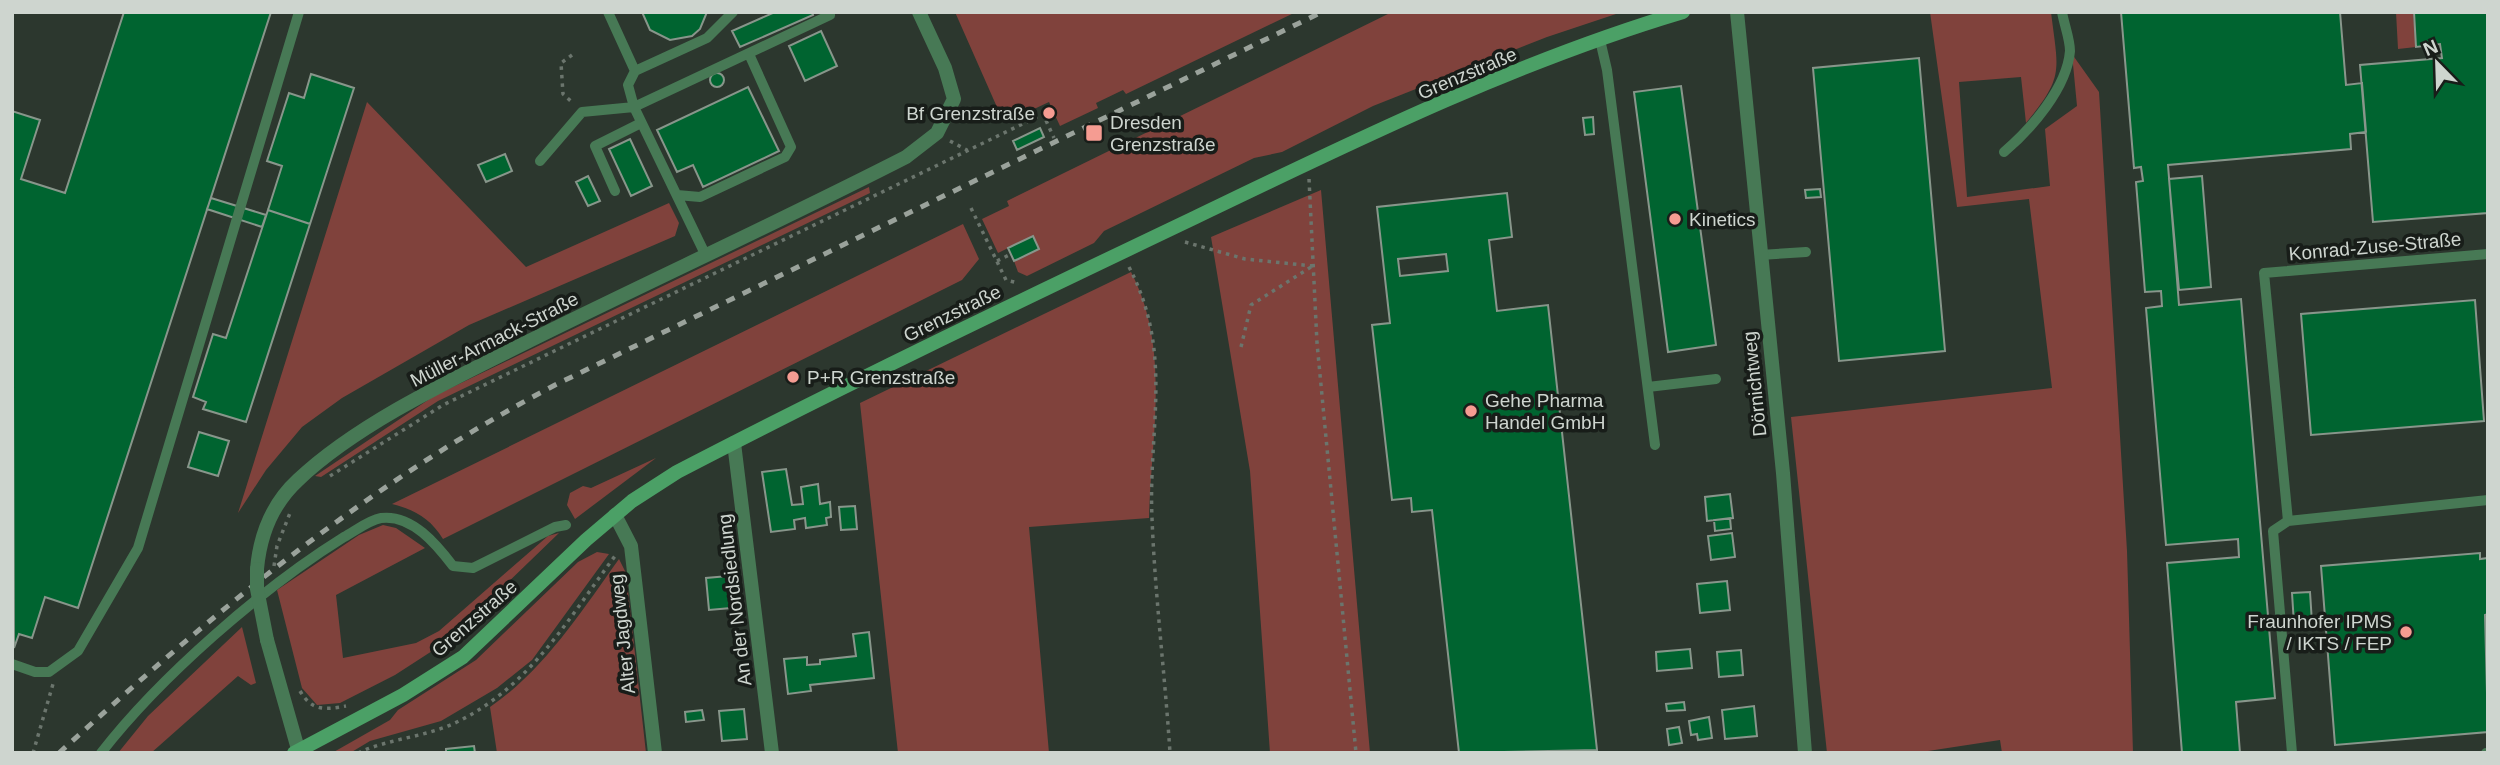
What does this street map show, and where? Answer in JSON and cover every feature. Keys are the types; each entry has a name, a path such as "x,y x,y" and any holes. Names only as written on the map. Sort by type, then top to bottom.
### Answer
{"main road":[{"name":"Grenzstraße","path":"296,751 403,695 463,657 615,515 668,478 1027,298 1308,163 1493,81 1683,12"}],"street":[{"name":"Müller-Armack-Straße","path":"296,751 267,640 257,589 257,569 260,544 270,517 297,480 325,457 460,375 906,157 937,133 954,100 945,68 919,12"},
{"name":"Dörnichtweg","path":"1737,12 1783,473 1805,753"},
{"name":"An der Nordsiedlung","path":"734,443 772,753"},
{"name":"Alter Jagdweg","path":"615,515 629,537 654,753"}],"lane":[{"path":"12,664 35,672 49,672 78,651 138,548 299,12"},
{"path":"608,12 635,71"},
{"path":"706,256 634,107 628,85 635,71 707,38 733,12"},
{"path":"540,161 582,112 634,107 830,15 829,12"},
{"path":"2004,152 2030,131 2054,95 2070,51 2062,12"},
{"path":"1600,40 1607,69 1655,445"},
{"path":"677,195 700,197 785,157 791,147 749,54"},
{"path":"615,191 595,146 642,123"},
{"path":"1760,255 1806,252"},
{"name":"Konrad-Zuse-Straße","path":"2288,522 2264,272 2488,254"},
{"path":"1648,387 1716,379"},
{"path":"2292,753 2273,531 2288,522 2488,500"},
{"path":"101,753 152,694 241,615 322,551 379,518 406,522 435,542 453,566 473,568 555,527 566,525"}],"path":[{"path":"572,55 561,63 563,94 582,112"},
{"path":"324,480 443,405 1043,114 1054,138"},
{"path":"1042,132 1050,129"},
{"path":"1308,163 1318,357 1356,753"},
{"path":"971,208 1006,280 1021,284 1027,298"},
{"path":"1165,232 1183,242 1245,259 1313,266"},
{"path":"1121,253 1144,297 1152,322 1155,349 1157,377 1152,517 1170,753"},
{"path":"997,261 1011,254"},
{"path":"1241,347 1251,305 1313,266"},
{"path":"273,576 277,546 290,513 296,506"},
{"path":"358,753 381,742 457,722 512,687 536,663 629,537"},
{"path":"33,753 54,685 49,672"},
{"path":"298,688 307,704 323,710 356,701"}],"shaded area":[{"path":"955,12 1296,12 1126,94 1123,90 1096,103 1098,108 1060,126 1049,102 1004,123"},
{"path":"1392,12 1622,12 1547,37 1373,106 1282,152 1254,158 1104,231 1094,243 1027,276 1018,272 1014,261 1039,249 1033,236 998,253 982,219 1009,206 1007,201"},
{"path":"1930,12 2051,12 2056,72 2047,94 2026,123 2021,77 1959,82 1967,197 2050,186 2045,129 2077,106 2072,54 2099,92 2127,551 2133,753 2002,753 2000,740 1915,753 1827,753 1791,417 2052,388 2029,199 1957,207"},
{"path":"2396,12 2413,12 2416,47 2398,49"},
{"path":"367,102 526,267 669,203 679,223 675,236 469,325 342,398 302,427 266,470 238,513"},
{"path":"869,187 870,193 438,401 321,477 315,476 434,396"},
{"path":"1321,190 1370,753 1270,753 1250,471 1211,237"},
{"path":"963,224 979,259 962,280 443,539 421,516 392,504"},
{"path":"1131,272 1151,331 1155,362 1155,424 1149,518 1029,527 1049,753 898,753 860,403"},
{"path":"656,458 575,519 567,505 570,493 583,486 591,488"},
{"path":"383,525 396,528 425,548 336,595 343,658 416,643 439,631 548,536 559,533 446,642 395,675 340,703 317,705 302,688 277,590 359,535"},
{"path":"597,552 609,554 532,660 497,688 441,721 370,741 350,753 332,753 390,720 398,710 476,660 578,562"},
{"path":"619,559 626,573 646,753 497,753 490,707 528,676 545,658"},
{"path":"242,627 256,683 251,685 238,676 151,753 118,753 148,716"}],"building":[{"path":"124,12 271,12 78,608 45,597 32,638 19,634 14,648 12,111 40,120 21,179 65,193"},
{"path":"642,12 707,12 700,29 692,36 670,40 650,30"},
{"path":"775,12 812,12 813,15 740,47 732,31"},
{"path":"2121,12 2340,12 2346,85 2362,83 2366,132 2350,134 2351,149 2168,165 2179,305 2241,299 2275,698 2236,702 2240,753 2182,753 2167,563 2239,557 2238,539 2166,545 2146,308 2162,306 2161,291 2145,292 2136,182 2143,181 2141,167 2134,168"},
{"path":"2414,12 2488,12 2488,213 2373,222 2360,65 2442,58 2440,44 2416,47"},
{"path":"821,31 837,66 805,81 789,46"},
{"path":"1919,58 1945,351 1839,361 1813,68"},
{"path":"717,73 722,75 722,85 717,87 712,85 710,80 712,75"},
{"path":"311,74 354,88 310,224 268,210 282,166 267,161 289,93 304,98"},
{"name":"Kinetics","path":"1681,86 1716,345 1668,352 1634,92"},
{"path":"748,87 779,151 703,187 693,165 677,172 657,130"},
{"path":"1593,117 1594,134 1585,135 1583,118"},
{"path":"1040,128 1044,137 1017,150 1013,141"},
{"path":"630,139 652,186 631,196 609,149"},
{"path":"505,154 512,171 486,182 478,165"},
{"path":"588,176 600,201 588,206 576,182"},
{"path":"2202,176 2211,287 2179,290 2169,179"},
{"path":"1820,189 1821,197 1806,198 1805,190"},
{"name":"Gehe Pharma Handel GmbH","path":"1507,193 1512,237 1489,240 1497,311 1548,305 1597,750 1459,753 1432,510 1412,512 1411,498 1392,500 1372,325 1390,323 1377,207","holes":["1446,254 1448,271 1400,276 1398,259"]},
{"path":"211,198 266,215 262,227 207,209"},
{"path":"268,210 310,224 246,422 203,409 206,402 193,397 213,334 226,338"},
{"path":"1033,236 1039,249 1014,261 1008,248"},
{"path":"2475,300 2484,421 2311,435 2301,314"},
{"path":"199,432 229,441 218,476 188,467"},
{"path":"786,469 792,505 803,504 801,487 818,484 820,504 830,502 831,517 826,518 827,525 806,528 805,518 794,520 795,529 771,532 762,472"},
{"path":"1730,494 1733,518 1707,521 1705,497"},
{"path":"855,506 857,529 841,530 839,507"},
{"path":"1730,518 1731,529 1715,531 1714,520"},
{"path":"1732,533 1735,557 1711,560 1708,536"},
{"name":"Fraunhofer IPMS / IKTS / FEP","path":"2480,553 2480,559 2488,558 2488,614 2485,615 2488,732 2335,745 2321,566"},
{"path":"728,576 731,608 709,610 706,578"},
{"path":"1727,581 1730,610 1700,613 1697,584"},
{"path":"2310,592 2312,623 2294,624 2292,593"},
{"path":"869,632 874,678 810,685 811,691 788,694 784,659 807,657 807,665 820,664 820,660 856,656 853,634"},
{"path":"1690,649 1692,668 1657,671 1656,652"},
{"path":"1741,650 1743,675 1719,677 1717,652"},
{"path":"1684,702 1685,710 1667,711 1666,704"},
{"path":"1754,706 1757,736 1725,739 1722,710"},
{"path":"744,709 747,739 722,741 719,711"},
{"path":"702,710 704,720 686,722 685,712"},
{"path":"1709,717 1712,738 1698,740 1697,734 1691,735 1689,721"},
{"path":"1679,727 1682,743 1669,745 1667,729"},
{"path":"474,746 475,753 446,753 446,749"}],"railway":[{"path":"59,753 176,650 295,553 420,464 486,423 555,385 1322,12"}],"place":[{"name":"Bf Grenzstraße","path":"1049,113"},
{"name":"Dresden Grenzstraße","path":"1094,133"},
{"name":"Kinetics","path":"1675,219"},
{"name":"P+R Grenzstraße","path":"793,377"},
{"name":"Gehe Pharma Handel GmbH","path":"1471,411"},
{"name":"Fraunhofer IPMS / IKTS / FEP","path":"2406,632"}]}
